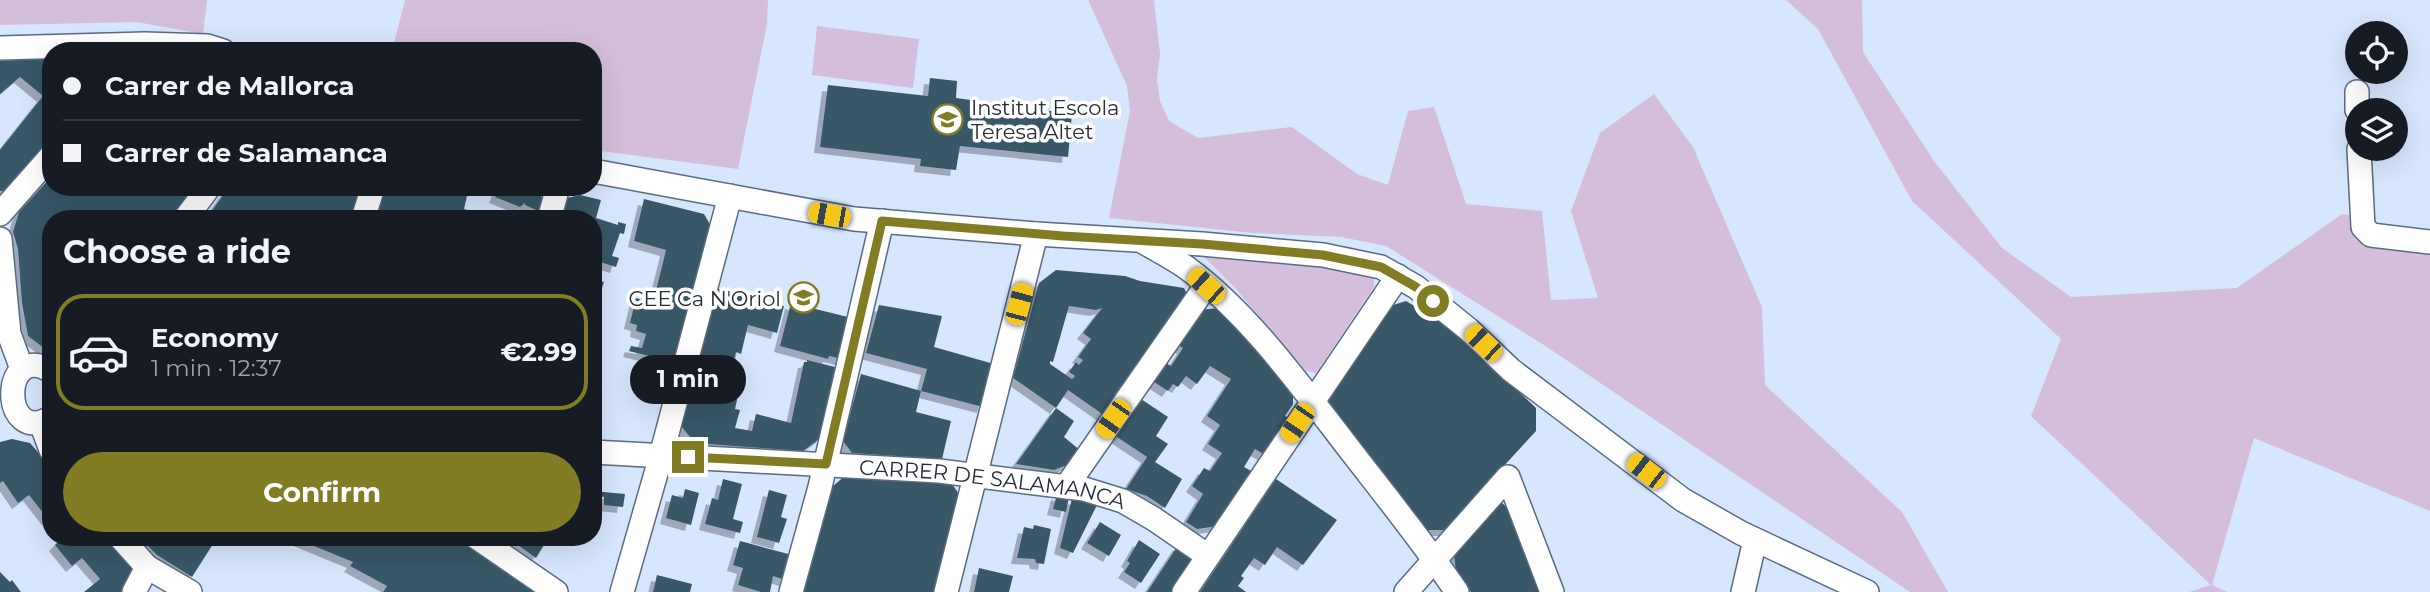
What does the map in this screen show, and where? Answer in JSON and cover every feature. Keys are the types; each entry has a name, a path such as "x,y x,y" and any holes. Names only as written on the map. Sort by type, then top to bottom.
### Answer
{"street":[{"path":"0,48 42,48"},
{"path":"2360,161 2363,227 2371,235 2430,242"},
{"path":"0,214 42,166"},
{"path":"602,173 854,219 1202,244 1323,255 1371,264 1416,287 1468,329 1511,370 1683,499 1755,540 1867,592"},
{"path":"622,592 730,196"},
{"path":"791,592 826,464 882,221"},
{"path":"946,592 1036,234"},
{"path":"0,239 6,327 18,374"},
{"path":"1143,241 1187,268 1259,337 1312,401 1457,592"},
{"path":"1184,592 1398,276"},
{"path":"1066,486 1206,286"},
{"path":"42,367 18,374 8,389 7,420 42,420"},
{"name":"CARRER DE SALAMANCA","path":"602,453 826,464 974,475 1066,486 1123,500 1208,556"},
{"path":"1406,592 1508,477 1552,592"},
{"path":"1743,592 1755,540"},
{"path":"128,546 147,567 190,592"},
{"path":"489,546 556,592"},
{"path":"134,592 147,567"}],"shaded area":[{"path":"0,0 207,0 203,34 137,22 0,25"},
{"path":"405,0 768,0 767,24 738,169 602,151 602,42 394,42"},
{"path":"1088,0 1154,0 1160,54 1157,80 1160,101 1169,121 1198,138 1292,127 1357,174 1388,185 1408,111 1434,107 1466,204 1542,211 1551,300 1598,298 1571,211 1600,133 1654,94 1693,147 1762,307 1765,385 1902,512 1948,592 1910,592 1547,347 1386,246 1341,237 1253,233 1109,218 1130,111 1127,86"},
{"path":"1786,0 1862,0 1863,52 1934,161 2002,248 2071,297 2237,288 2342,214 2357,217 2430,252 2430,511 2254,438 2212,585 2227,592 2189,592 2211,585 2031,416 2061,339 1912,201 1818,29"},
{"path":"817,26 919,39 913,88 812,75"},
{"path":"1203,256 1334,267 1374,278 1374,287 1316,373 1306,371 1235,288"}],"building":[{"path":"42,59 42,95 20,77 0,94 0,61"},
{"path":"930,78 957,81 956,98 1072,114 1068,157 960,146 956,170 920,166 921,159 820,147 828,85 928,96"},
{"path":"42,97 42,153 9,192 0,191 0,150"},
{"path":"42,187 42,196 188,196 178,210 42,210 42,346 28,336 22,303 18,249 13,232 19,212"},
{"path":"223,196 357,196 354,210 212,210"},
{"path":"382,196 467,196 464,209 467,210 378,210"},
{"path":"541,196 547,206 546,210 536,210 525,203 520,207 495,197"},
{"path":"584,196 601,200 598,210 563,210 567,198"},
{"path":"644,199 704,214 715,233 681,364 629,351 631,346 642,348 646,334 636,331 637,325 630,323 636,298 653,303 666,250 634,241"},
{"path":"602,220 618,225 618,222 626,224 624,234 620,233 612,256 619,258 616,267 602,263"},
{"path":"1056,270 1125,276 1184,288 1188,296 1105,416 1068,390 1056,408 1013,378 1039,283","holes":["1069,306 1096,310 1102,308 1083,333 1091,339 1078,357 1083,360 1079,365 1076,362 1069,372 1075,376 1072,379 1050,364 1050,361 1053,362"]},
{"path":"718,289 784,306 777,333 748,325 741,354 736,352 729,379 741,382 735,409 740,410 735,428 752,431 756,414 791,423 804,362 807,360 839,368 822,437 803,451 695,443 681,426"},
{"path":"1406,301 1451,327 1536,408 1536,431 1445,530 1427,530 1354,436 1324,405 1390,306"},
{"path":"791,303 852,318 842,359 829,356 828,359 780,346"},
{"path":"879,305 942,316 934,347 994,364 983,407 921,391 927,369 866,353"},
{"path":"1219,308 1249,337 1293,394 1293,404 1285,416 1289,418 1265,455 1255,449 1244,467 1253,472 1218,526 1197,529 1186,522 1203,494 1192,486 1204,468 1210,471 1222,453 1208,444 1220,425 1207,416 1231,379 1210,366 1197,384 1186,376 1178,387 1173,384 1168,391 1151,380 1163,361 1171,366 1183,348 1175,343 1198,310"},
{"path":"861,374 921,391 916,412 951,421 942,459 852,453 843,441"},
{"path":"1138,397 1168,417 1156,436 1168,444 1155,462 1182,479 1165,508 1147,496 1126,489 1147,457 1114,435"},
{"path":"1056,408 1074,421 1064,437 1081,451 1072,463 1054,470 1016,464"},
{"path":"12,439 30,443 42,457 42,512 29,495 18,503 3,481 0,483 0,442"},
{"path":"846,475 950,481 959,494 933,592 804,592 833,486"},
{"path":"723,479 742,484 733,519 743,522 740,533 705,524 712,498 718,500"},
{"path":"1276,479 1337,520 1303,565 1277,547 1265,565 1254,558 1241,576 1244,578 1238,586 1246,592 1200,592"},
{"path":"685,489 699,493 691,525 666,518 672,495 683,498"},
{"path":"769,490 787,495 781,517 787,519 779,543 757,537"},
{"path":"602,492 625,494 623,507 604,505"},
{"path":"1057,494 1069,497 1066,512 1053,509"},
{"path":"1072,498 1098,503 1073,553 1060,548"},
{"path":"1501,502 1518,517 1546,592 1471,592 1456,572 1454,554"},
{"path":"1100,522 1121,535 1109,556 1087,543"},
{"path":"1034,525 1051,529 1044,564 1036,563 1035,559 1017,558 1024,527 1033,529"},
{"path":"1139,540 1160,554 1141,583 1124,572"},
{"path":"740,541 792,555 785,580 773,576 770,592 738,585 743,568 733,565"},
{"path":"1179,544 1188,550 1192,566 1174,592 1147,592"},
{"path":"56,546 118,546 133,561 132,583 126,592 84,592 100,579 82,558 72,566"},
{"path":"148,546 212,546 192,577 157,555"},
{"path":"314,546 471,546 537,592 383,592 387,586 350,566 353,562"},
{"path":"519,546 543,546 536,558"},
{"path":"979,568 1013,576 1009,592 974,592"},
{"path":"0,572 10,582 12,580 21,592 0,592"},
{"path":"657,575 692,584 690,592 653,592"}],"place":[{"name":"Institut Escola Teresa Altet","path":"948,119"},
{"name":"CEE Ca N'Oriol","path":"804,298"}],"route":[{"path":"688,457 826,464 882,221 1323,255 1381,267 1416,287 1433,301"}]}
